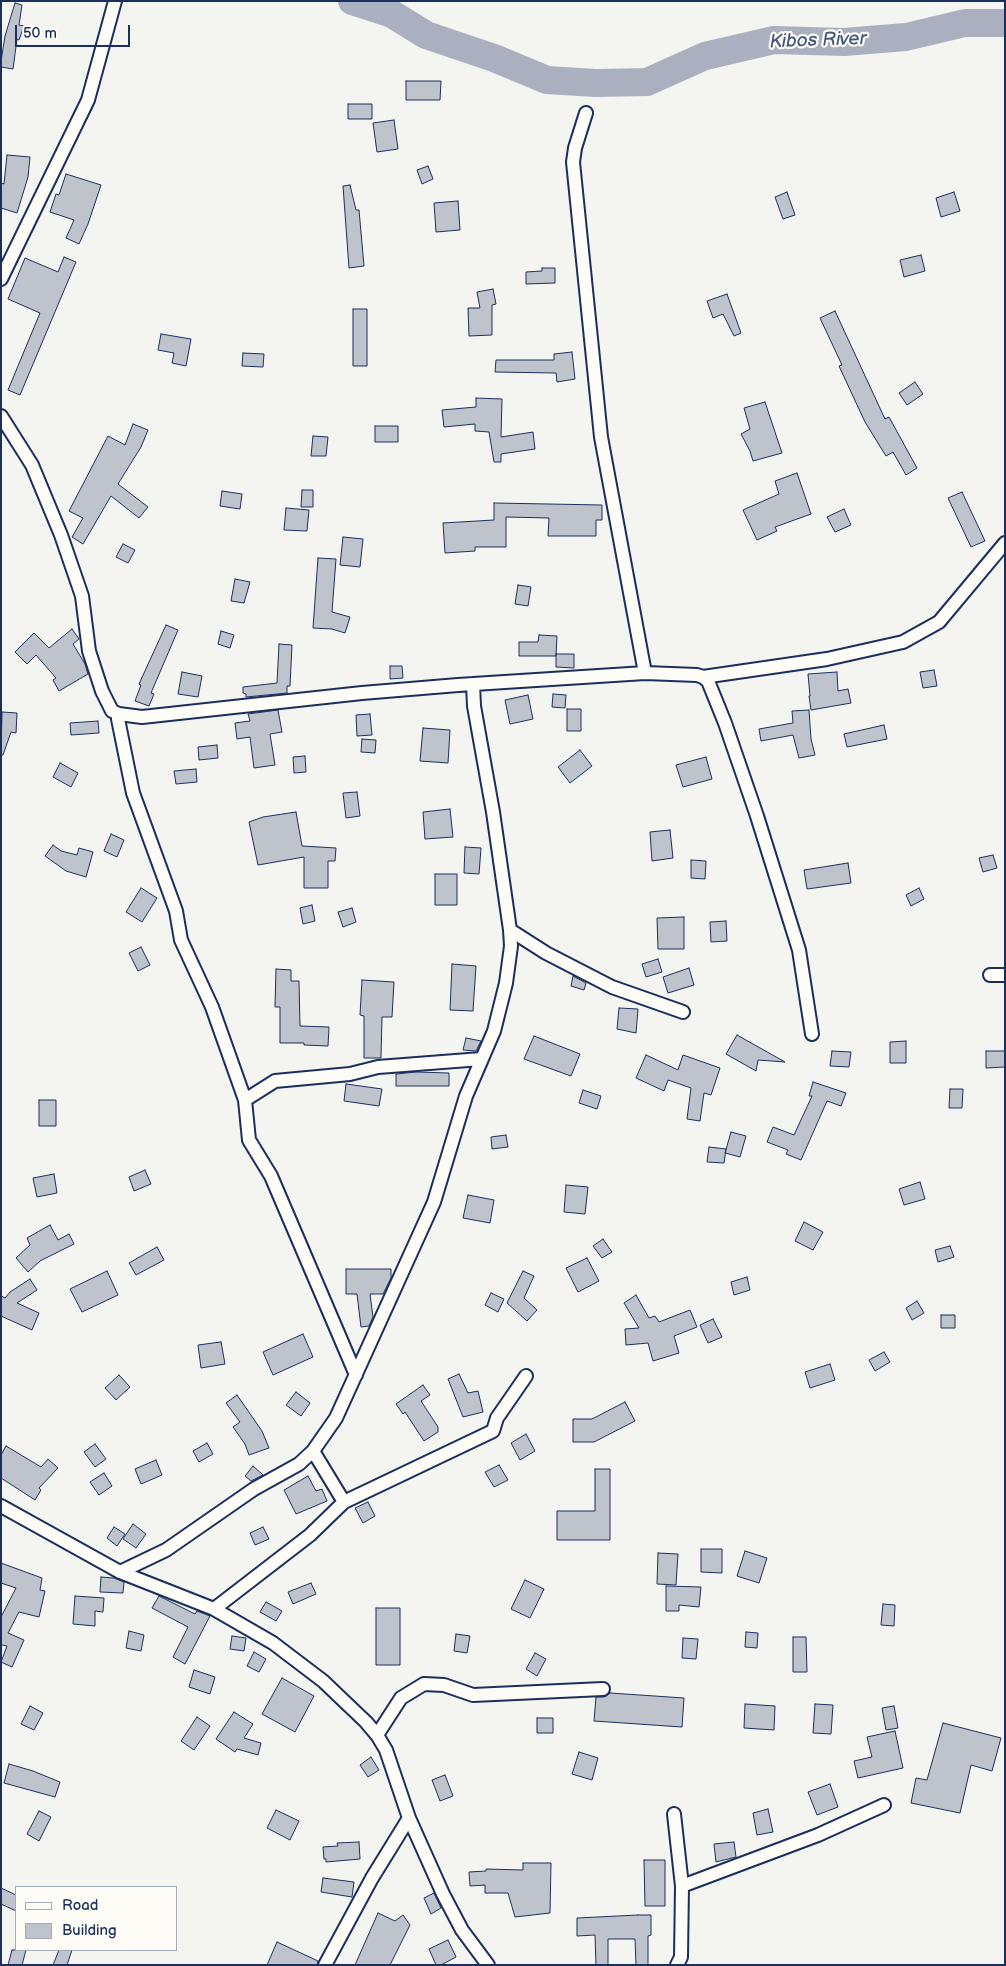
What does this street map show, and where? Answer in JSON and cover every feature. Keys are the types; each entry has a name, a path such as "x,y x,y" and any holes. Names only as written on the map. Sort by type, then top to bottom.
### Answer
{"street":[{"path":"1,279 88,100 114,1"},
{"path":"586,113 575,148 573,162 601,437 645,673"},
{"path":"1,416 32,465 61,535 82,596 88,651 102,692 112,710 119,714 142,717 362,693 645,673 697,675 703,677 708,682 754,807 799,950 812,1034"},
{"path":"703,677 827,659 903,642 939,622 1005,543"},
{"path":"120,1572 166,1550 254,1489 299,1464 313,1451 336,1418 434,1202 466,1096 494,1031 506,983 511,946 493,812 474,706 473,684"},
{"path":"119,714 118,719 133,793 176,911 180,940 212,1007 244,1100 249,1140 271,1176 356,1375"},
{"path":"510,930 546,953 612,987 683,1012"},
{"path":"990,975 1005,976"},
{"path":"244,1100 275,1081 350,1074 378,1067 481,1059"},
{"path":"214,1609 310,1535 344,1502 493,1432 496,1418 526,1376"},
{"path":"313,1451 344,1502"},
{"path":"1,1506 120,1572 214,1609 273,1643 323,1681 377,1735 386,1750 409,1818 443,1894 462,1930 488,1965"},
{"path":"377,1735 401,1698 424,1684 444,1685 473,1695 603,1689"},
{"path":"682,1886 818,1836 884,1805"},
{"path":"674,1814 682,1886 681,1957 677,1965"},
{"path":"325,1965 368,1886 409,1818"}],"building":[{"path":"15,3 22,5 19,25 24,26 19,40 17,39 13,69 1,67 1,61 5,36"},
{"path":"406,81 441,81 440,100 406,100"},
{"path":"348,104 372,104 372,119 348,119"},
{"path":"394,120 398,149 377,152 373,123"},
{"path":"7,155 30,157 28,177 17,213 1,208 1,183 4,184"},
{"path":"428,166 433,179 422,184 417,170"},
{"path":"66,174 101,185 79,244 66,238 74,220 50,212 56,194 59,195"},
{"path":"350,185 356,210 359,210 364,266 349,268 343,186"},
{"path":"787,192 795,215 783,219 775,197"},
{"path":"954,192 960,211 941,217 936,198"},
{"path":"458,201 460,230 436,232 434,203"},
{"path":"921,255 925,271 904,277 900,260"},
{"path":"64,257 76,262 20,395 8,390 40,313 8,299 25,258 58,272"},
{"path":"542,268 555,268 555,283 526,284 526,272 542,271"},
{"path":"493,289 496,304 492,305 492,335 469,336 468,308 480,308 477,292"},
{"path":"727,294 741,333 734,336 723,314 713,318 707,301"},
{"path":"353,309 367,309 367,366 353,366"},
{"path":"835,311 885,419 889,417 917,468 906,475 893,452 886,456 865,422 839,366 842,365 820,318"},
{"path":"161,334 191,339 186,366 172,363 174,353 158,350"},
{"path":"572,352 575,379 557,382 556,373 495,372 496,360 554,360 554,354"},
{"path":"243,353 264,354 263,367 242,366"},
{"path":"915,382 923,394 907,405 899,393"},
{"path":"476,398 502,399 501,437 533,432 535,449 501,454 501,462 494,462 489,432 475,431 475,424 444,427 442,410 476,407"},
{"path":"765,402 782,453 753,461 741,434 750,429 744,408"},
{"path":"133,424 148,430 141,447 118,484 148,507 139,518 111,496 83,544 72,537 83,518 69,511 108,436 125,445"},
{"path":"375,426 398,426 398,442 375,442"},
{"path":"313,436 328,437 326,456 311,456"},
{"path":"797,473 811,514 775,527 777,531 757,540 743,510 779,494 775,481"},
{"path":"302,490 313,490 313,507 301,507"},
{"path":"222,491 242,494 240,509 220,506"},
{"path":"962,492 985,541 971,547 948,498"},
{"path":"494,503 602,505 602,520 596,520 596,536 548,536 549,518 506,517 506,547 475,547 475,551 445,553 443,523 494,520"},
{"path":"286,508 309,510 307,531 284,530"},
{"path":"844,509 851,525 835,532 827,517"},
{"path":"343,537 363,539 360,567 340,565"},
{"path":"123,544 135,550 128,563 116,557"},
{"path":"318,558 336,559 332,612 350,617 345,633 332,629 313,628"},
{"path":"235,579 250,582 244,603 231,601"},
{"path":"518,585 531,587 528,606 515,604"},
{"path":"166,625 178,630 151,693 154,694 149,706 135,701 141,685 139,684"},
{"path":"72,629 79,639 73,644 85,664 88,674 59,691 53,680 56,678 36,655 27,664 15,652 34,633 49,648"},
{"path":"221,631 234,635 230,648 218,644"},
{"path":"539,635 557,636 556,656 519,656 519,642 538,642"},
{"path":"279,644 292,645 290,686 287,686 287,693 246,697 246,694 243,693 243,687 277,683"},
{"path":"556,654 574,654 574,668 556,667"},
{"path":"390,666 402,666 403,678 390,679"},
{"path":"934,670 937,686 923,688 920,672"},
{"path":"182,672 202,676 198,697 178,694"},
{"path":"837,672 838,691 848,689 851,703 811,710 808,674"},
{"path":"553,694 566,695 565,708 552,707"},
{"path":"528,695 533,719 510,724 505,700"},
{"path":"567,709 581,709 581,731 567,731"},
{"path":"278,710 282,732 270,734 275,765 254,768 250,737 237,739 235,723 250,721 248,714"},
{"path":"809,710 811,739 815,755 799,758 793,735 761,741 759,729 793,723 792,711"},
{"path":"2,712 17,713 16,733 11,732 3,755 1,755"},
{"path":"370,714 372,735 357,736 356,715"},
{"path":"98,721 99,733 71,735 70,723"},
{"path":"884,725 887,739 847,747 844,734"},
{"path":"423,728 450,730 448,763 420,761"},
{"path":"362,739 376,740 375,753 361,752"},
{"path":"217,745 218,758 199,760 198,747"},
{"path":"580,750 592,766 570,783 558,767"},
{"path":"305,756 306,772 294,773 293,757"},
{"path":"706,757 712,779 683,787 676,765"},
{"path":"60,763 78,773 71,787 53,777"},
{"path":"196,769 197,782 176,784 174,771"},
{"path":"357,792 360,816 346,818 343,793"},
{"path":"450,809 453,837 425,839 423,812"},
{"path":"296,812 302,846 336,848 335,861 328,861 328,888 304,888 304,857 258,865 249,822 263,817"},
{"path":"670,830 673,858 652,861 650,832"},
{"path":"111,834 124,840 117,857 104,851"},
{"path":"53,845 61,851 77,855 79,848 93,852 86,877 66,871 45,856"},
{"path":"465,847 481,848 479,874 464,873"},
{"path":"993,855 997,868 983,872 979,858"},
{"path":"691,860 706,861 705,879 691,878"},
{"path":"848,863 851,883 807,889 804,870"},
{"path":"435,874 457,874 457,905 435,905"},
{"path":"141,888 157,898 142,922 126,912"},
{"path":"919,888 924,899 911,906 906,895"},
{"path":"312,905 315,921 303,924 300,908"},
{"path":"352,908 356,922 343,927 338,912"},
{"path":"684,917 684,949 658,949 657,918"},
{"path":"726,921 727,941 711,942 710,922"},
{"path":"141,947 150,965 138,971 129,953"},
{"path":"658,959 662,972 646,977 642,964"},
{"path":"452,964 476,966 473,1011 450,1010"},
{"path":"689,968 694,985 668,993 663,977"},
{"path":"276,969 291,970 291,981 299,981 300,1026 329,1027 328,1046 280,1043 280,1007 275,1007"},
{"path":"573,976 586,983 584,990 571,986"},
{"path":"362,980 394,982 392,1017 382,1017 381,1058 364,1058 364,1016 360,1015"},
{"path":"619,1008 638,1009 636,1033 617,1029"},
{"path":"737,1035 785,1062 758,1060 756,1071 726,1054"},
{"path":"534,1036 580,1054 571,1076 524,1059"},
{"path":"466,1038 481,1041 476,1051 463,1050"},
{"path":"906,1041 906,1063 890,1063 890,1042"},
{"path":"832,1051 851,1052 849,1067 830,1066"},
{"path":"986,1051 1005,1051 1005,1067 986,1068"},
{"path":"646,1055 678,1070 683,1055 720,1068 711,1095 704,1093 700,1121 687,1119 691,1088 668,1080 664,1091 636,1078"},
{"path":"416,1072 449,1073 449,1086 396,1086 396,1074"},
{"path":"813,1082 846,1093 841,1106 827,1101 801,1160 786,1154 788,1150 767,1142 773,1127 794,1135 812,1096 809,1096"},
{"path":"346,1084 382,1089 379,1106 344,1101"},
{"path":"950,1089 963,1089 962,1108 949,1108"},
{"path":"583,1090 601,1096 597,1109 579,1103"},
{"path":"39,1100 56,1100 56,1126 39,1126"},
{"path":"731,1132 746,1136 740,1157 725,1153"},
{"path":"506,1135 508,1147 492,1149 491,1137"},
{"path":"709,1147 726,1149 724,1163 707,1162"},
{"path":"145,1170 151,1184 134,1191 129,1177"},
{"path":"54,1174 57,1193 37,1197 33,1178"},
{"path":"920,1182 925,1199 904,1205 899,1189"},
{"path":"566,1185 588,1187 585,1214 564,1212"},
{"path":"468,1195 494,1200 490,1223 463,1218"},
{"path":"804,1222 823,1232 813,1250 795,1241"},
{"path":"50,1225 58,1240 69,1234 74,1244 40,1261 28,1272 16,1258 30,1245 27,1238"},
{"path":"603,1239 612,1252 602,1258 593,1246"},
{"path":"950,1246 954,1257 938,1262 935,1250"},
{"path":"157,1247 164,1260 136,1275 129,1263"},
{"path":"587,1258 599,1281 578,1292 566,1268"},
{"path":"346,1269 391,1269 391,1278 383,1294 370,1294 373,1317 369,1326 361,1327 357,1294 346,1294"},
{"path":"107,1271 118,1295 82,1312 70,1289"},
{"path":"523,1271 534,1276 524,1298 537,1310 527,1321 507,1303"},
{"path":"747,1277 750,1290 734,1295 731,1282"},
{"path":"30,1279 37,1290 17,1303 39,1313 32,1330 1,1316 1,1296 5,1298 10,1292"},
{"path":"491,1293 504,1299 498,1312 485,1305"},
{"path":"636,1295 649,1318 655,1316 659,1322 690,1310 697,1327 674,1336 679,1353 653,1361 648,1343 626,1345 625,1329 639,1328 624,1303"},
{"path":"917,1301 924,1313 912,1320 906,1308"},
{"path":"941,1315 955,1315 955,1328 941,1328"},
{"path":"713,1319 722,1337 708,1343 700,1325"},
{"path":"303,1334 313,1357 273,1375 263,1352"},
{"path":"221,1342 225,1364 201,1368 198,1345"},
{"path":"884,1352 890,1362 875,1371 869,1360"},
{"path":"830,1364 835,1380 810,1388 805,1372"},
{"path":"459,1374 468,1393 478,1391 483,1412 463,1417 448,1379"},
{"path":"119,1375 130,1387 116,1400 105,1388"},
{"path":"423,1385 430,1395 421,1401 438,1427 438,1432 424,1441 405,1412 403,1414 396,1404"},
{"path":"296,1392 310,1403 301,1416 286,1405"},
{"path":"237,1395 262,1431 269,1448 249,1455 245,1444 233,1427 240,1422 226,1403"},
{"path":"625,1402 635,1421 594,1442 573,1442 573,1419 592,1419"},
{"path":"526,1434 535,1451 520,1460 511,1443"},
{"path":"207,1443 213,1454 199,1462 193,1451"},
{"path":"95,1444 106,1459 95,1467 84,1452"},
{"path":"6,1446 41,1467 48,1459 58,1468 39,1488 41,1490 35,1500 1,1478 1,1455"},
{"path":"156,1460 162,1475 141,1484 135,1469"},
{"path":"499,1465 508,1480 494,1487 485,1472"},
{"path":"253,1466 263,1475 251,1481 245,1476"},
{"path":"595,1469 610,1469 610,1540 557,1540 557,1511 595,1511"},
{"path":"104,1473 112,1486 99,1495 90,1482"},
{"path":"308,1476 316,1491 322,1489 327,1501 296,1514 284,1490"},
{"path":"368,1502 375,1516 363,1523 355,1508"},
{"path":"133,1524 146,1534 136,1548 123,1539"},
{"path":"114,1527 125,1534 117,1546 107,1538"},
{"path":"263,1527 269,1539 255,1545 250,1533"},
{"path":"701,1549 722,1549 722,1573 701,1572"},
{"path":"745,1551 767,1558 759,1583 737,1576"},
{"path":"658,1553 678,1554 676,1585 657,1584"},
{"path":"1,1563 42,1578 40,1590 45,1591 39,1617 19,1612 8,1633 24,1640 12,1667 1,1662 7,1646 1,1646 1,1617 16,1588 1,1583"},
{"path":"101,1577 114,1578 124,1582 123,1593 100,1592"},
{"path":"525,1580 544,1589 530,1618 511,1609"},
{"path":"311,1583 316,1594 293,1604 288,1592"},
{"path":"666,1586 701,1587 699,1607 679,1605 679,1611 666,1611"},
{"path":"75,1596 104,1598 103,1612 95,1611 95,1626 73,1624"},
{"path":"159,1596 195,1614 197,1611 210,1616 185,1664 173,1657 188,1627 152,1608"},
{"path":"266,1602 282,1611 276,1621 260,1612"},
{"path":"883,1604 895,1605 894,1626 881,1625"},
{"path":"376,1608 400,1608 400,1665 376,1665"},
{"path":"129,1631 144,1635 141,1651 126,1648"},
{"path":"746,1632 758,1633 757,1648 745,1647"},
{"path":"456,1634 470,1636 467,1653 454,1651"},
{"path":"232,1636 246,1638 244,1651 230,1649"},
{"path":"793,1637 806,1637 807,1672 793,1672"},
{"path":"683,1638 698,1639 696,1659 682,1658"},
{"path":"254,1652 266,1659 259,1672 247,1666"},
{"path":"535,1653 546,1659 537,1676 526,1669"},
{"path":"194,1670 215,1677 210,1694 189,1687"},
{"path":"282,1678 314,1696 295,1732 262,1714"},
{"path":"610,1693 684,1698 682,1727 594,1721 596,1697 604,1697"},
{"path":"745,1704 775,1706 774,1730 744,1728"},
{"path":"815,1704 833,1705 831,1734 813,1733"},
{"path":"30,1706 43,1713 34,1730 21,1724"},
{"path":"894,1706 898,1728 886,1730 882,1708"},
{"path":"234,1712 253,1724 244,1738 261,1743 258,1755 237,1749 235,1752 216,1739"},
{"path":"197,1717 210,1726 194,1750 181,1741"},
{"path":"537,1718 553,1718 553,1733 537,1733"},
{"path":"943,1723 1001,1738 992,1771 971,1765 960,1813 911,1803 916,1778 927,1780"},
{"path":"895,1731 903,1768 858,1778 854,1761 872,1757 867,1737"},
{"path":"579,1752 598,1758 592,1780 572,1774"},
{"path":"371,1757 379,1770 368,1777 360,1765"},
{"path":"9,1764 60,1782 55,1797 4,1783"},
{"path":"445,1775 453,1796 440,1801 432,1780"},
{"path":"830,1784 838,1807 817,1815 808,1792"},
{"path":"768,1809 773,1832 757,1835 753,1813"},
{"path":"276,1810 299,1821 290,1840 267,1828"},
{"path":"39,1811 51,1817 39,1841 27,1834"},
{"path":"359,1842 360,1859 326,1862 326,1859 324,1859 323,1847 338,1846 337,1843"},
{"path":"734,1842 736,1857 716,1862 714,1844"},
{"path":"644,1860 665,1860 665,1906 645,1906"},
{"path":"523,1863 551,1863 550,1913 515,1917 508,1893 485,1893 485,1885 470,1886 469,1872 486,1871 486,1869 523,1870"},
{"path":"323,1878 354,1882 352,1897 321,1892"},
{"path":"1,1888 15,1895 15,1911 1,1904"},
{"path":"434,1893 441,1908 431,1914 424,1898"},
{"path":"378,1913 395,1921 403,1915 410,1925 390,1965 355,1965"},
{"path":"651,1915 651,1935 648,1936 648,1965 636,1965 635,1939 608,1939 608,1965 596,1965 595,1935 577,1936 577,1918"},
{"path":"448,1940 456,1957 441,1965 436,1965 429,1949"},
{"path":"277,1942 318,1961 317,1965 267,1965"},
{"path":"12,1950 26,1951 22,1965 8,1965"},
{"path":"59,1951 72,1951 67,1965 53,1965"}],"waterway":[{"name":"Kibos River","path":"352,1 392,14 426,35 494,58 547,80 596,83 647,82 705,56 774,40 844,42 906,37 965,23 1005,23"}]}
